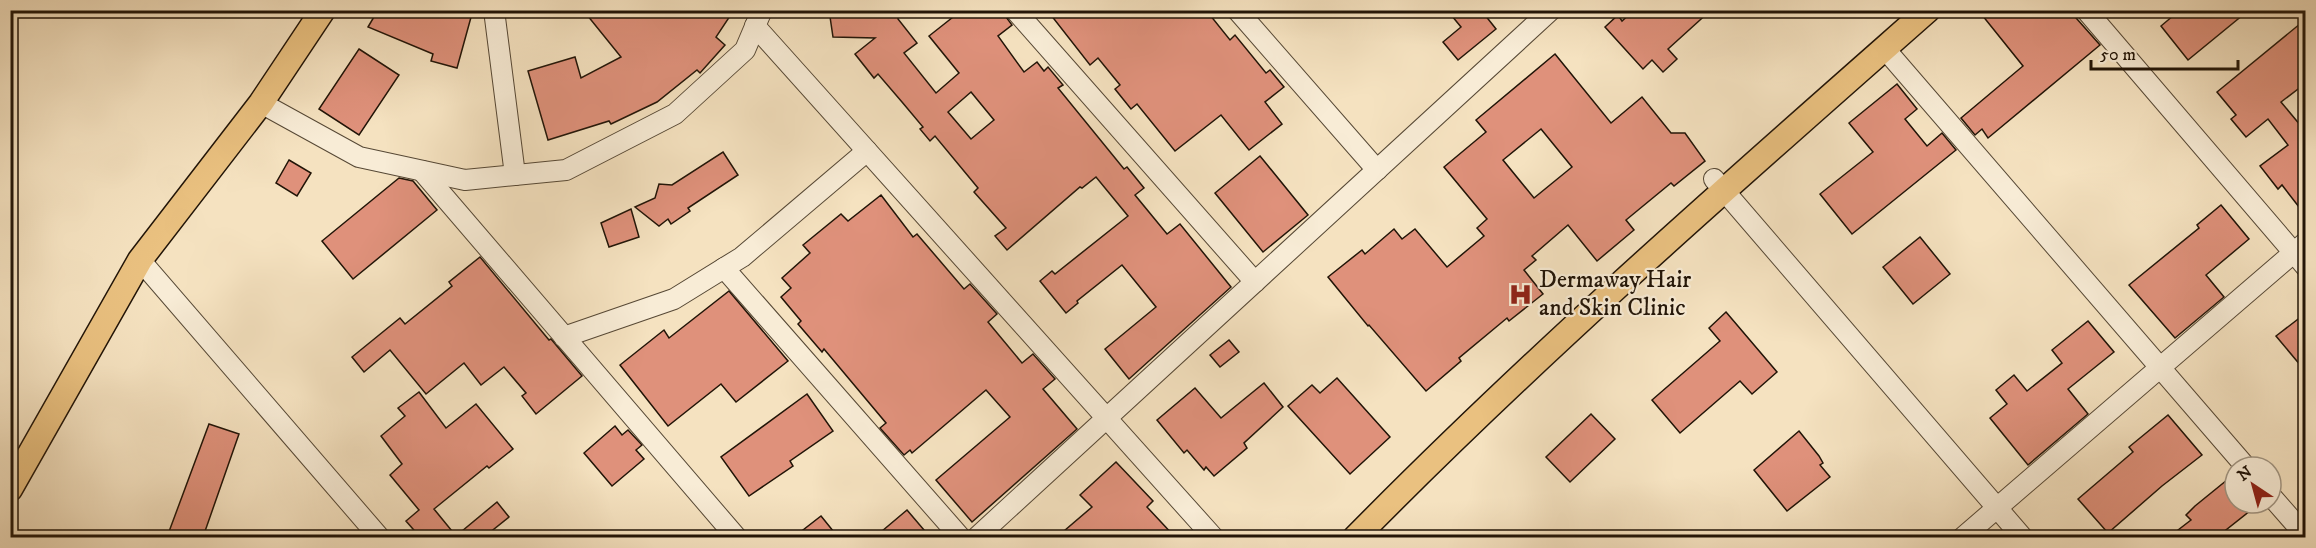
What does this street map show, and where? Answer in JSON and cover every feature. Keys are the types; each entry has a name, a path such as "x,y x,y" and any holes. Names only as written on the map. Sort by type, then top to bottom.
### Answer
{"main road":[{"path":"10,489 140,260 261,103 324,10"},
{"path":"1355,537 1436,456 1719,185 1906,10"},
{"path":"1335,537 1426,446 1719,185 1885,49 1928,10"}],"street":[{"path":"494,10 515,175"},
{"path":"1016,10 1255,282"},
{"path":"1237,10 1377,170"},
{"path":"976,537 1551,10"},
{"path":"1962,537 2160,367 2301,254 2086,10"},
{"path":"261,103 359,157 422,171 465,180 566,170 675,114 745,50 758,18 867,151 1214,537"},
{"path":"1885,49 2236,455"},
{"path":"564,337 674,298 742,257 867,151"},
{"path":"422,171 737,537"},
{"path":"1719,185 2023,537"},
{"path":"140,260 380,537"},
{"path":"724,268 961,537"},
{"path":"2283,510 2306,536"}],"building":[{"path":"378,10 473,10 457,68 431,61 433,54 368,27"},
{"path":"583,10 734,10 716,37 725,45 700,73 697,70 657,102 611,124 609,121 548,140 528,71 575,57 581,78 621,57"},
{"path":"829,10 898,10 898,19 917,43 904,53 936,93 959,73 929,36 962,10 1001,10 1012,25 998,36 1024,72 1037,62 1044,71 1048,67 1063,85 1058,88 1124,169 1127,167 1144,188 1135,195 1167,234 1180,224 1231,287 1129,379 1105,349 1156,307 1122,265 1077,301 1078,303 1066,313 1040,281 1052,271 1055,274 1128,216 1096,177 1082,188 1080,187 1007,250 995,236 1006,228 974,192 978,188 935,136 930,141 920,129 923,127 878,74 874,78 855,54 875,38 833,37","holes":["971,92 994,120 971,139 948,112"]},
{"path":"1047,10 1206,10 1230,40 1235,35 1266,73 1270,70 1284,87 1265,102 1282,124 1249,150 1221,115 1175,151 1137,104 1131,109 1115,89 1120,85 1098,58 1090,65"},
{"path":"1447,10 1481,10 1496,29 1458,60 1443,42 1461,27"},
{"path":"1634,10 1711,10 1668,49 1677,59 1663,72 1652,60 1643,69 1605,27 1618,15 1622,21"},
{"path":"1978,10 2069,10 2100,45 1988,138 1982,129 1975,135 1961,118 2023,66"},
{"path":"2180,10 2249,10 2188,60 2161,26"},
{"path":"2306,19 2306,83 2281,102 2306,132 2306,216 2282,185 2278,189 2260,166 2288,145 2268,119 2246,137 2231,119 2236,115 2217,92"},
{"path":"359,49 399,75 359,135 319,109"},
{"path":"1555,54 1611,123 1642,97 1671,133 1685,133 1705,161 1674,186 1671,183 1626,220 1634,230 1597,261 1568,225 1532,256 1536,260 1524,270 1543,294 1509,321 1507,318 1459,358 1461,361 1426,391 1328,277 1362,250 1365,254 1394,229 1402,239 1415,229 1447,267 1484,236 1477,228 1487,219 1444,167 1486,132 1476,120","holes":["1541,129 1572,167 1534,198 1503,160"]},
{"path":"1897,84 1917,109 1905,119 1927,146 1942,133 1956,150 1852,234 1820,194 1873,152 1849,123"},
{"path":"723,152 738,175 688,208 690,211 671,224 668,219 659,226 635,207 655,198 659,184 672,185"},
{"path":"1260,156 1308,215 1263,252 1215,193"},
{"path":"289,160 311,173 297,196 276,183"},
{"path":"399,178 413,181 437,210 353,279 322,241"},
{"path":"881,195 913,237 917,234 964,289 970,284 997,314 988,322 1022,363 1033,354 1055,379 1043,389 1077,429 972,522 936,480 1010,417 986,390 912,453 910,450 904,455 880,428 886,423 824,349 822,352 798,324 801,321 781,297 791,288 782,278 810,253 803,245 841,214 848,221"},
{"path":"2221,205 2249,239 2206,275 2224,297 2175,338 2129,285 2199,228 2197,225"},
{"path":"631,209 639,237 609,247 601,223"},
{"path":"1920,237 1950,274 1913,304 1883,267"},
{"path":"480,257 582,376 536,414 522,396 526,393 504,367 481,385 464,363 426,394 390,350 364,372 352,357 400,318 405,324 452,286 449,282"},
{"path":"729,291 788,361 736,402 721,384 668,426 620,365 664,330 669,338"},
{"path":"1726,312 1777,372 1752,394 1740,381 1680,433 1652,400 1720,341 1709,328"},
{"path":"2306,313 2306,372 2276,336"},
{"path":"2088,321 2114,352 2068,389 2088,414 2028,465 1990,418 2007,404 1996,390 2014,375 2027,391 2062,363 2052,350"},
{"path":"1229,340 1239,352 1220,367 1210,355"},
{"path":"1337,378 1390,437 1350,474 1288,406 1312,385 1320,393"},
{"path":"1264,383 1283,407 1244,443 1247,448 1214,476 1206,467 1204,470 1187,450 1184,453 1157,420 1195,388 1221,418"},
{"path":"419,392 446,428 476,404 513,449 489,468 487,466 434,509 456,536 497,502 509,517 484,537 420,537 406,521 419,510 390,475 402,464 381,436 405,416 398,408"},
{"path":"807,394 833,431 790,461 793,466 749,496 721,457"},
{"path":"1591,414 1615,439 1570,482 1546,457"},
{"path":"2168,415 2202,455 2108,533 2078,499 2133,452 2129,447"},
{"path":"209,424 239,434 203,537 167,537"},
{"path":"615,426 622,435 628,430 642,445 636,450 644,459 612,486 584,453"},
{"path":"1799,431 1819,456 1823,463 1820,465 1830,477 1787,511 1754,470"},
{"path":"1116,462 1153,501 1147,507 1175,537 1057,537 1092,507 1080,495"},
{"path":"2223,483 2223,515 2245,515 2217,537 2169,537 2191,520 2186,515"},
{"path":"907,510 930,537 875,537"},
{"path":"821,516 838,537 794,537"}],"place":[{"name":"Dermaway Hair and Skin Clinic","path":"1521,294"}]}
